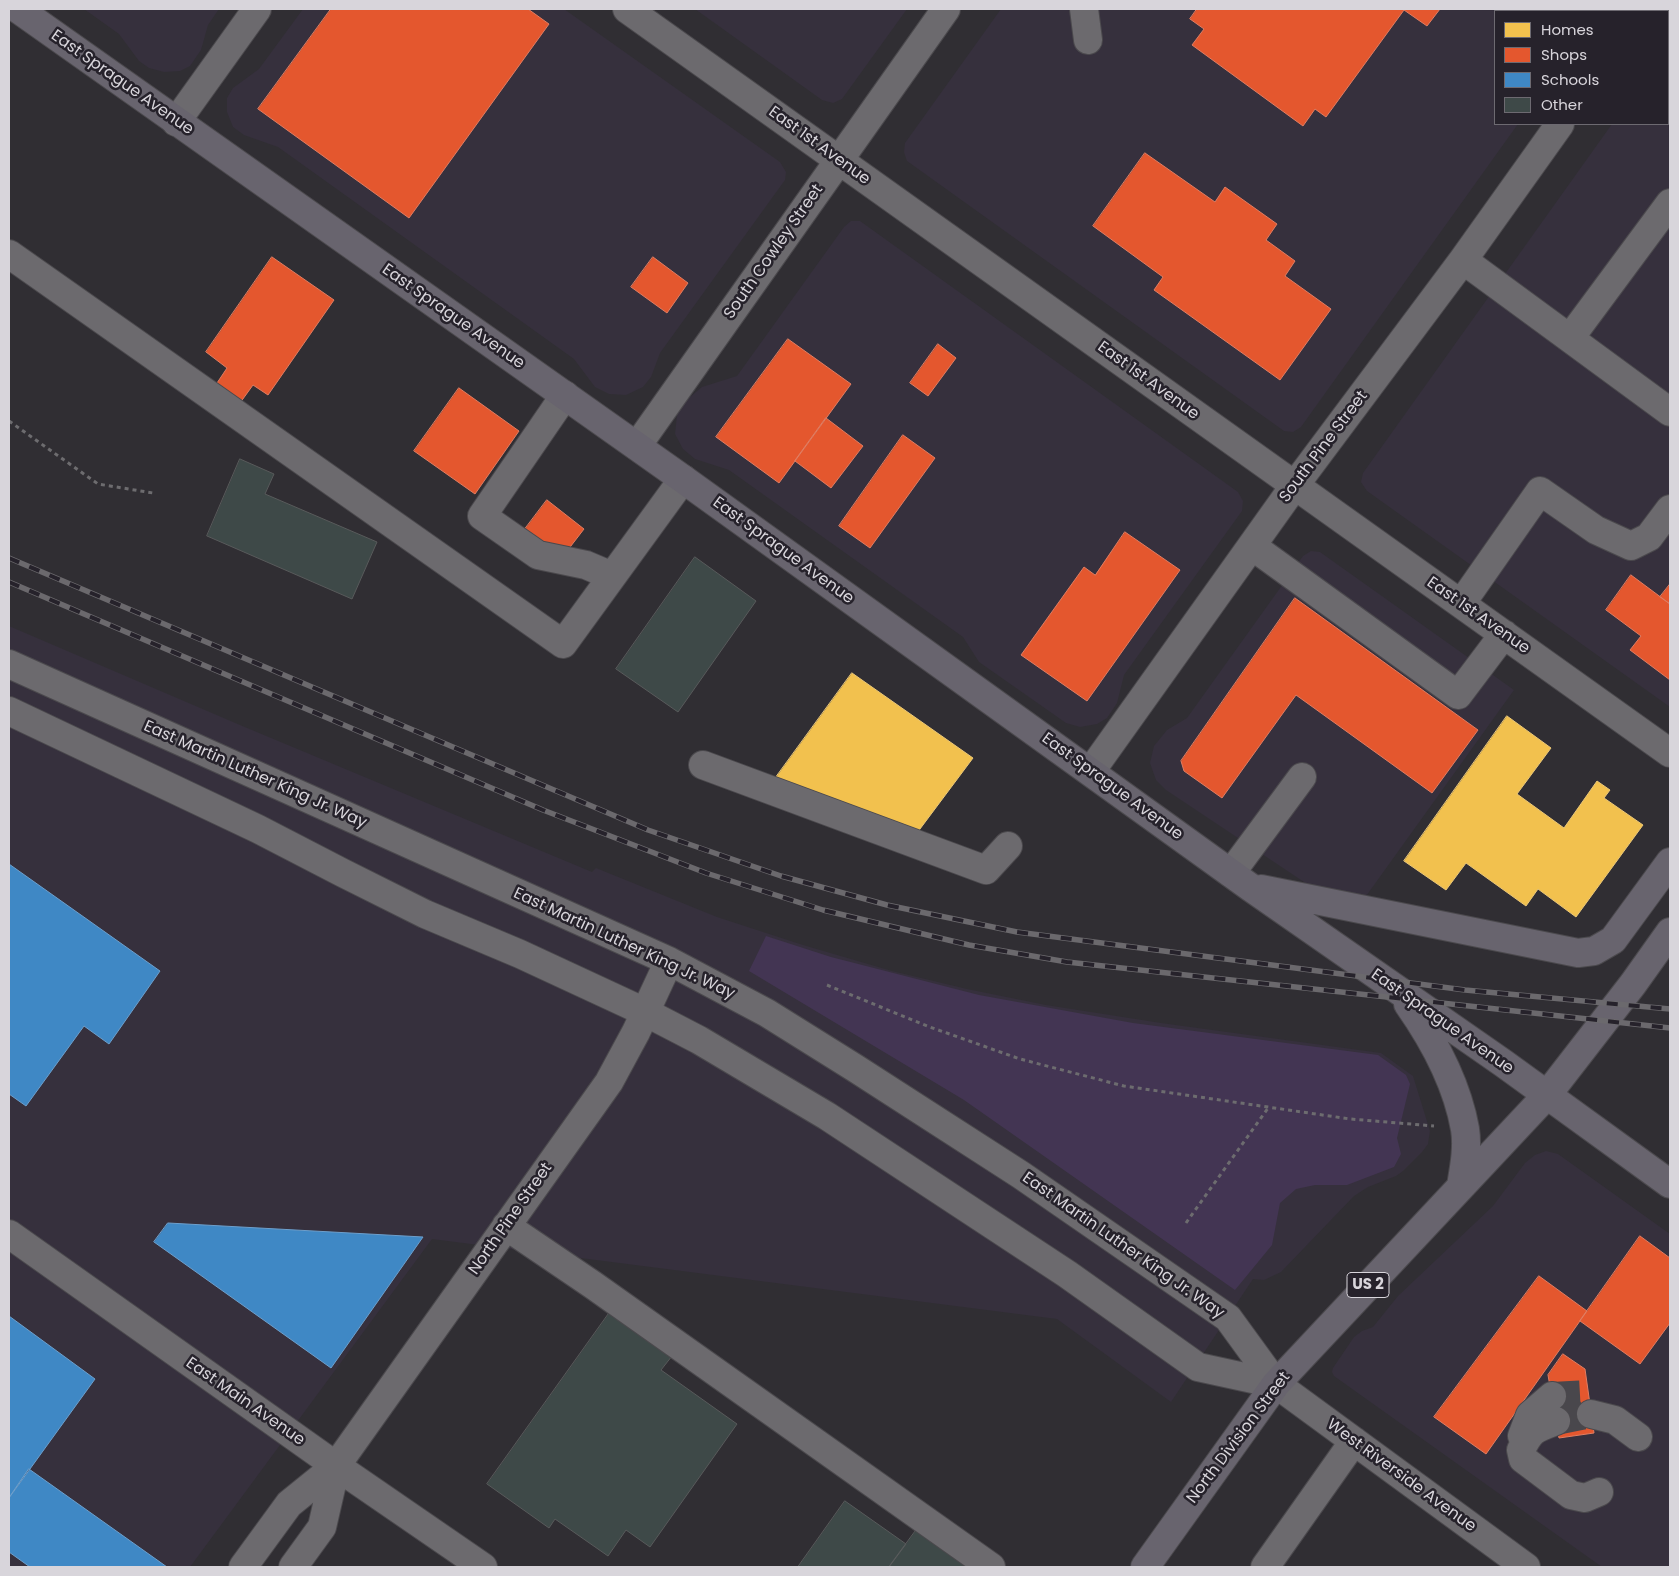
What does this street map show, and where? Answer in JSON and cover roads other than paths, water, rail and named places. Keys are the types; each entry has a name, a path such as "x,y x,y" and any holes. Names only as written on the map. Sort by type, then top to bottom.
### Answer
{"main road":[{"name":"East Sprague Avenue","path":"18,9 637,446 1240,880 1547,1095 1670,1184"},
{"path":"1240,880 1578,953 1594,951 1612,940 1670,862"},
{"name":"US 2","path":"1547,1095 1670,932"},
{"path":"1399,991 1421,1023 1439,1056 1455,1094 1465,1130 1466,1162 1461,1186"},
{"name":"North Division Street","path":"1145,1567 1276,1384 1547,1095"}],"street":[{"path":"176,122 257,9"},
{"name":"East 1st Avenue","path":"627,9 1670,753"},
{"name":"South Cowley Street","path":"637,446 946,9"},
{"path":"1084,9 1088,40"},
{"name":"South Pine Street","path":"1091,772 1295,485 1463,260 1559,125"},
{"path":"1570,338 1670,203"},
{"path":"9,254 564,644 683,479"},
{"path":"1463,260 1670,412"},
{"path":"565,395 482,516 538,555 586,565 612,576"},
{"path":"1461,604 1540,490 1596,530 1631,546 1649,537 1670,509"},
{"path":"1252,546 1458,695 1504,634"},
{"name":"East Martin Luther King Jr. Way","path":"9,664 669,961 767,1013 1021,1175 1228,1318 1276,1384"},
{"path":"9,711 258,829 425,914 520,954 645,1012 707,1044 827,1116 1067,1274 1198,1367 1276,1384"},
{"path":"703,765 986,870 1008,846"},
{"path":"1240,880 1302,777"},
{"name":"North Pine Street","path":"243,1567 289,1504 336,1466 609,1082 636,1032 669,961"},
{"path":"506,1226 593,1285 991,1567"},
{"name":"East Main Avenue","path":"9,1234 336,1466 483,1567"},
{"name":"West Riverside Avenue","path":"1276,1384 1526,1567"},
{"path":"1554,1408 1527,1438 1521,1450 1523,1459 1571,1495 1584,1498 1599,1492"},
{"path":"1598,1409 1638,1437"},
{"path":"1265,1567 1354,1441"},
{"name":"North Pine Street","path":"293,1567 322,1527 336,1466"}],"tunnel":[{"path":"1552,1396 1588,1394"},
{"path":"1556,1421 1591,1414"}],"railway":[{"path":"9,558 648,830 781,876 887,905 1017,932 1465,990 1670,1009"},
{"path":"9,582 543,810 706,873 823,910 969,945 1067,962 1670,1028"}]}
